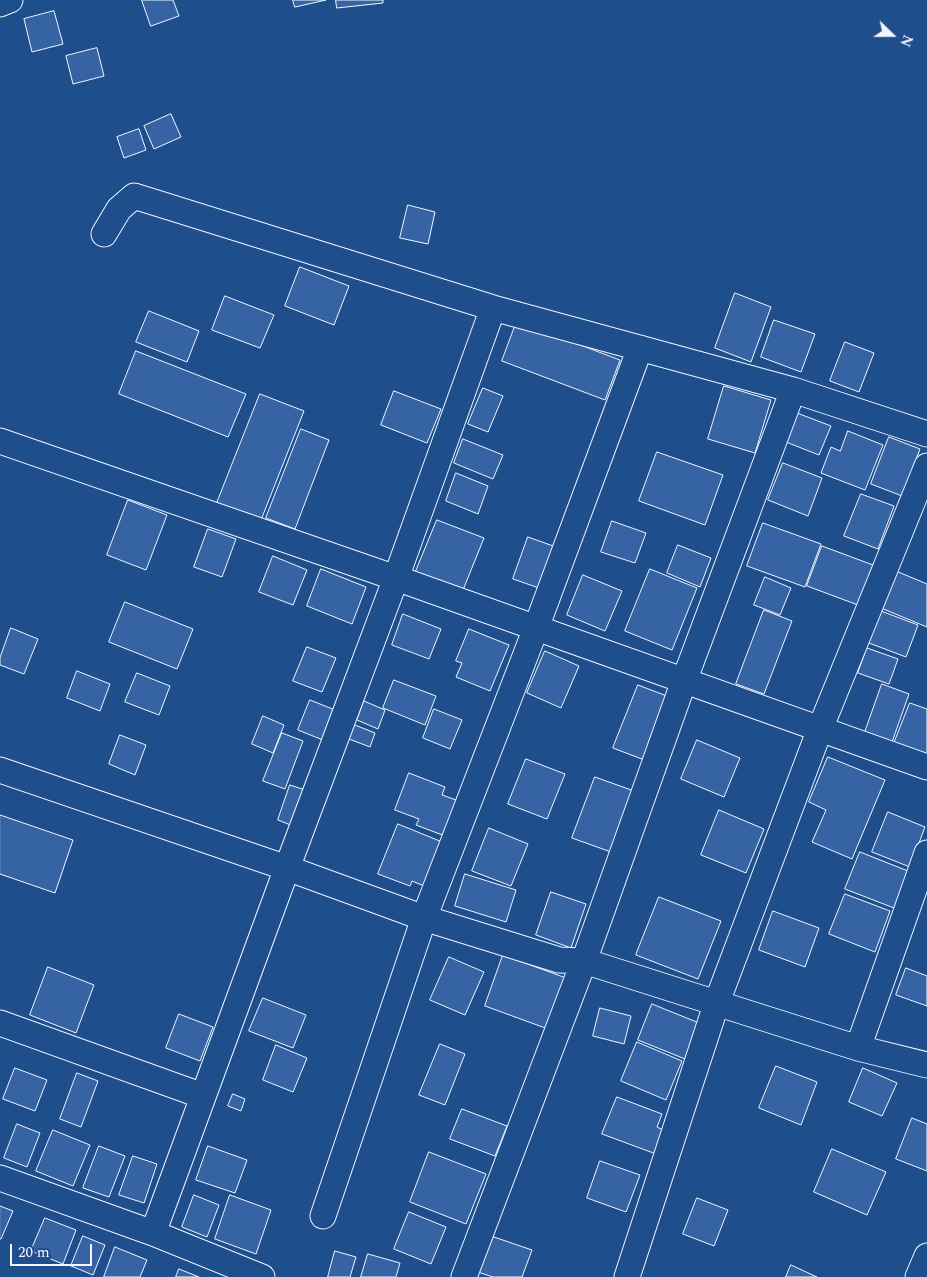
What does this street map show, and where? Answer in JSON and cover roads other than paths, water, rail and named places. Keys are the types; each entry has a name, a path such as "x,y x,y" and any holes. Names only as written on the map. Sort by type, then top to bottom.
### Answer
{"street":[{"path":"0,4 10,0"},
{"path":"104,234 119,209 134,196 493,308 793,390 927,434"},
{"path":"153,1233 396,578 493,308"},
{"path":"322,1216 424,918 536,628 640,348"},
{"path":"464,1277 584,961 684,681 793,390"},
{"path":"0,441 396,578 927,767"},
{"path":"626,1277 717,1002 820,729 927,466"},
{"path":"0,770 287,868 424,918 559,960 584,961 858,1048 927,1065"},
{"path":"858,1048 927,853"},
{"path":"0,1023 203,1096"},
{"path":"0,1178 153,1233 262,1277"},
{"path":"918,1277 927,1256"}]}
